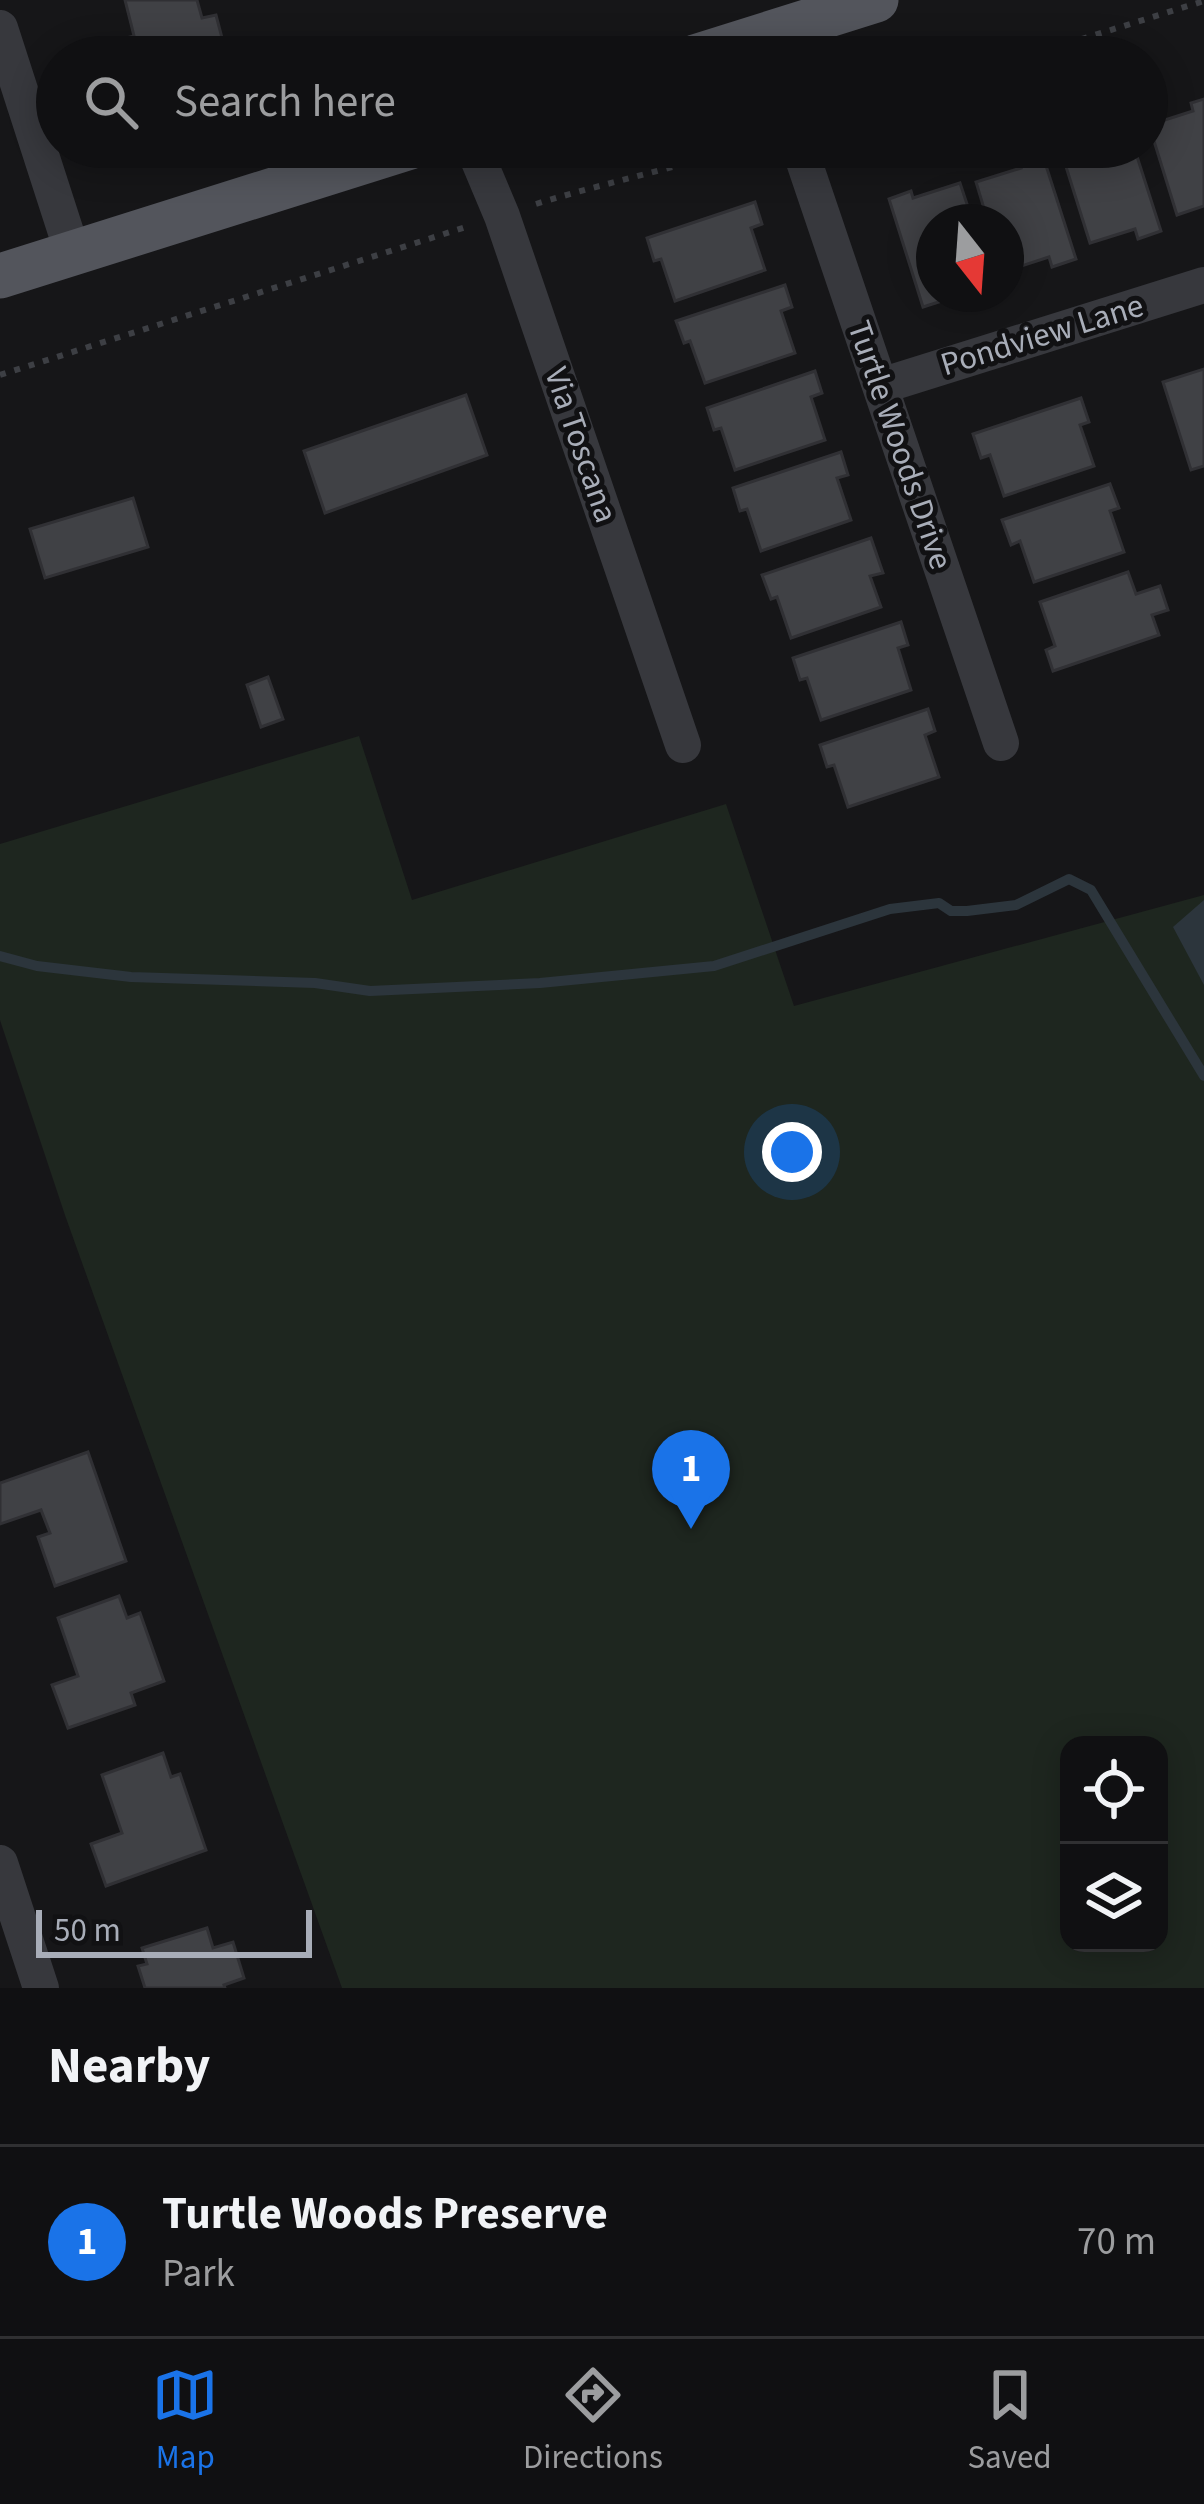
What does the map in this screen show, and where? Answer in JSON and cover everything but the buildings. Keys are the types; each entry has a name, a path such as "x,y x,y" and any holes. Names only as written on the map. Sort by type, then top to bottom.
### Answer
{"main road":[{"path":"791,36 876,0"},
{"path":"0,276 344,168"}],"street":[{"path":"0,28 36,139"},
{"path":"45,168 73,254"},
{"name":"Via Toscana","path":"482,168 683,745"},
{"name":"Turtle Woods Drive","path":"806,168 1001,743"},
{"name":"Pondview Lane","path":"881,386 1204,285"},
{"path":"0,1863 41,1988"}],"path":[{"path":"1092,36 1204,1"},
{"path":"525,208 617,178 678,168"},
{"path":"0,375 480,222"}],"shaded area":[{"path":"359,736 412,900 726,804 794,1006 1204,895 1204,1988 342,1988 66,1218 0,1020 0,844"},
{"path":"1204,900 1204,985 1173,927"}],"waterway":[{"path":"0,956 37,966 131,977 315,983 370,991 540,983 714,966 890,909 939,903 951,911 1016,905 1069,879 1091,890 1204,1076"}],"place":[{"name":"Turtle Woods Preserve","path":"691,1529"}]}
